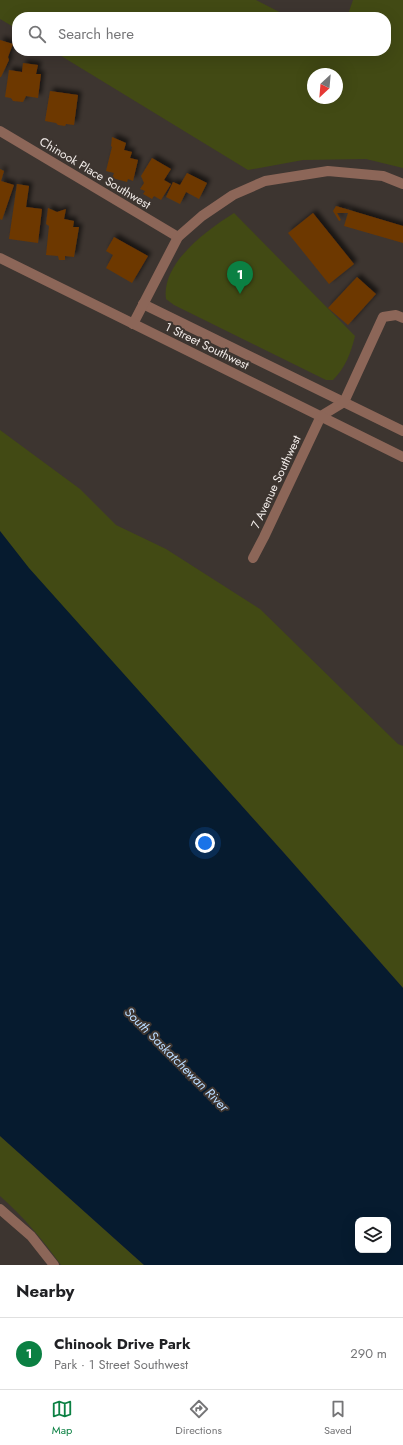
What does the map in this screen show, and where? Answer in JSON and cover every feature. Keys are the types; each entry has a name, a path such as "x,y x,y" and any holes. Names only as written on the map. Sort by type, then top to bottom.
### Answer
{"street":[{"name":"Chinook Place Southwest","path":"0,131 178,237"},
{"path":"133,324 178,237 202,216 233,195 265,181 328,170 383,176 403,184"},
{"name":"1 Street Southwest","path":"0,258 403,457"},
{"name":"1 Street Southwest","path":"143,304 403,431"},
{"path":"321,416 344,402 383,318 396,315 403,318"},
{"name":"7 Avenue Southwest","path":"253,558 321,416"},
{"path":"0,1209 31,1236 54,1265"}],"green space":[{"path":"0,0 256,0 279,12 12,12 12,26 0,19"},
{"path":"353,0 403,0 403,168 366,159 303,160 248,170 61,56 391,56 391,12 349,12"},
{"path":"234,213 355,336 347,360 333,380 326,380 174,305 166,299 166,286 178,260 199,238"},
{"path":"0,430 80,489 116,525 166,549 260,609 398,744 403,746 403,988 28,568 0,531"},
{"path":"0,1136 144,1265 61,1265 47,1246 17,1212 0,1196"}],"water":[{"name":"South Saskatchewan River","path":"0,531 29,568 403,988 403,1265 144,1265 0,1136"}],"building":[{"path":"0,40 12,44 12,47 8,57 9,60 0,77"},
{"path":"23,63 38,65 36,74 41,74 38,98 26,96 23,102 13,101 11,98 5,97 9,70 22,72"},
{"path":"50,91 78,95 74,125 66,124 65,126 45,121"},
{"path":"112,137 126,143 124,150 132,152 130,158 138,160 133,181 128,179 127,182 112,178 114,173 106,171 112,147"},
{"path":"152,158 171,169 164,180 171,184 161,200 154,196 152,199 143,194 145,191 140,189 144,183 141,176"},
{"path":"0,169 4,171 1,181 14,185 2,220 0,219"},
{"path":"187,173 207,183 199,199 186,192 180,204 166,197 173,182 180,185"},
{"path":"17,184 29,186 26,207 42,209 38,243 9,239"},
{"path":"336,206 403,226 403,243 344,226 348,213 337,213 341,220 339,221 333,211"},
{"path":"48,208 57,212 66,209 64,219 74,221 73,227 79,227 74,257 65,256 65,260 59,260 58,256 46,255 49,226 46,224"},
{"path":"313,213 354,264 329,284 288,233"},
{"path":"114,237 148,256 132,283 106,268 113,255 106,251"},
{"path":"357,277 376,294 348,325 328,308"}],"place":[{"name":"Chinook Drive Park","path":"240,294"}]}
